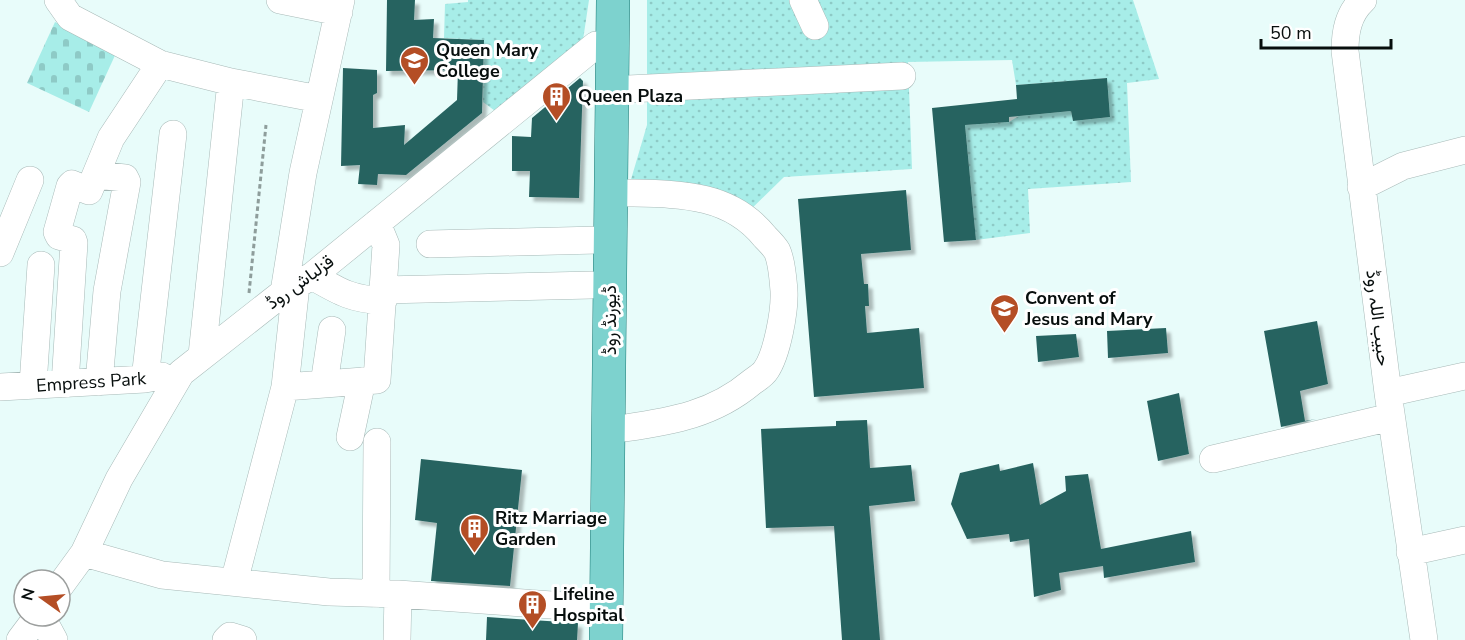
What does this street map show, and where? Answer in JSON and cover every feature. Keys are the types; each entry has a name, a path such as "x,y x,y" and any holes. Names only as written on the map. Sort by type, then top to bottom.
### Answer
{"main road":[{"name":"ڈیورنڈ روڈ","path":"607,625 613,0"},
{"name":"ڈیورنڈ روڈ","path":"625,640 630,0"}],"street":[{"path":"58,0 70,17 160,64 231,82 319,99"},
{"path":"234,582 285,387 297,284 303,173 340,6 280,0"},
{"path":"803,0 815,26"},
{"name":"حبیب اللہ روڈ","path":"1364,0 1358,5 1346,28 1345,40 1361,187 1424,640"},
{"name":"قزلباش روڈ","path":"72,570 84,553 119,479 181,373 202,354 377,223 596,45 612,45"},
{"path":"65,384 74,240 59,236 57,232 71,184 89,191 111,138 160,64"},
{"path":"628,89 902,76"},
{"path":"202,354 231,82"},
{"path":"145,379 173,134"},
{"path":"1361,187 1403,166 1465,150"},
{"path":"96,175 125,178 127,182 107,291 99,382"},
{"path":"0,253 30,180"},
{"path":"625,428 678,420 739,393 766,371 779,336 785,306 783,276 777,251 759,229 737,211 684,194 627,193"},
{"path":"350,437 370,380 383,296 386,246 377,223"},
{"path":"430,244 598,240"},
{"path":"33,385 41,265"},
{"path":"297,284 340,292 360,299 592,285"},
{"path":"324,384 332,330"},
{"name":"Empress Park","path":"0,387 145,379 181,373"},
{"path":"1213,459 1390,405 1465,376"},
{"path":"285,387 370,380"},
{"path":"377,442 387,594 397,640"},
{"path":"1410,552 1465,540"},
{"path":"84,553 162,575 329,592 387,594 607,625"},
{"path":"20,640 30,628"},
{"path":"226,640 230,636 243,640"}],"path":[{"path":"246,321 266,125"}],"green space":[{"path":"468,0 589,0 580,60 506,119 483,102 484,40 444,38 445,4 468,2"},
{"path":"647,0 1133,0 1159,79 1127,83 1131,182 1028,189 1030,233 976,240 965,125 1009,122 1019,116 1071,111 1073,121 1110,117 1107,78 1016,85 1012,60 908,62 912,169 784,177 744,216 627,193 647,125"},
{"path":"55,22 117,51 89,112 27,83"}],"building":[{"path":"387,0 415,0 414,20 434,19 433,38 484,40 482,113 406,175 378,174 377,185 358,184 360,165 341,166 343,68 377,70 377,93 373,95 373,128 405,125 404,145 457,100 458,70 386,71"},
{"name":"Queen Plaza","path":"580,78 583,81 579,198 529,197 530,171 512,171 512,136 531,137 532,118"},
{"path":"1107,78 1110,117 1073,121 1071,111 1009,117 1009,122 965,125 976,240 944,242 932,108 1017,99 1016,85"},
{"path":"906,190 911,250 861,254 864,284 868,284 869,306 865,306 867,333 919,328 924,388 814,397 798,199"},
{"path":"1317,321 1328,384 1300,391 1305,421 1316,419 1281,427 1264,331"},
{"path":"1166,328 1168,353 1108,358 1107,331"},
{"path":"1076,334 1079,357 1038,362 1036,336"},
{"path":"1179,393 1189,454 1158,461 1147,401"},
{"path":"867,420 870,468 911,465 915,501 869,506 880,640 842,640 834,526 766,528 761,429 836,426 836,421"},
{"name":"Ritz Marriage Garden","path":"421,459 522,470 510,586 431,581 437,523 415,520"},
{"path":"1033,463 1040,505 1066,491 1065,476 1088,474 1101,549 1191,531 1195,562 1104,578 1103,566 1059,573 1061,590 1034,597 1029,539 1010,542 1009,534 967,539 951,504 960,473 999,464 1000,471"},
{"name":"Lifeline Hospital","path":"487,617 578,623 577,640 486,640"}],"place":[{"name":"Queen Mary College","path":"415,86"},
{"name":"Queen Plaza","path":"557,122"},
{"name":"Convent of Jesus and Mary","path":"1004,334"},
{"name":"Ritz Marriage Garden","path":"474,554"},
{"name":"Lifeline Hospital","path":"532,630"}]}
